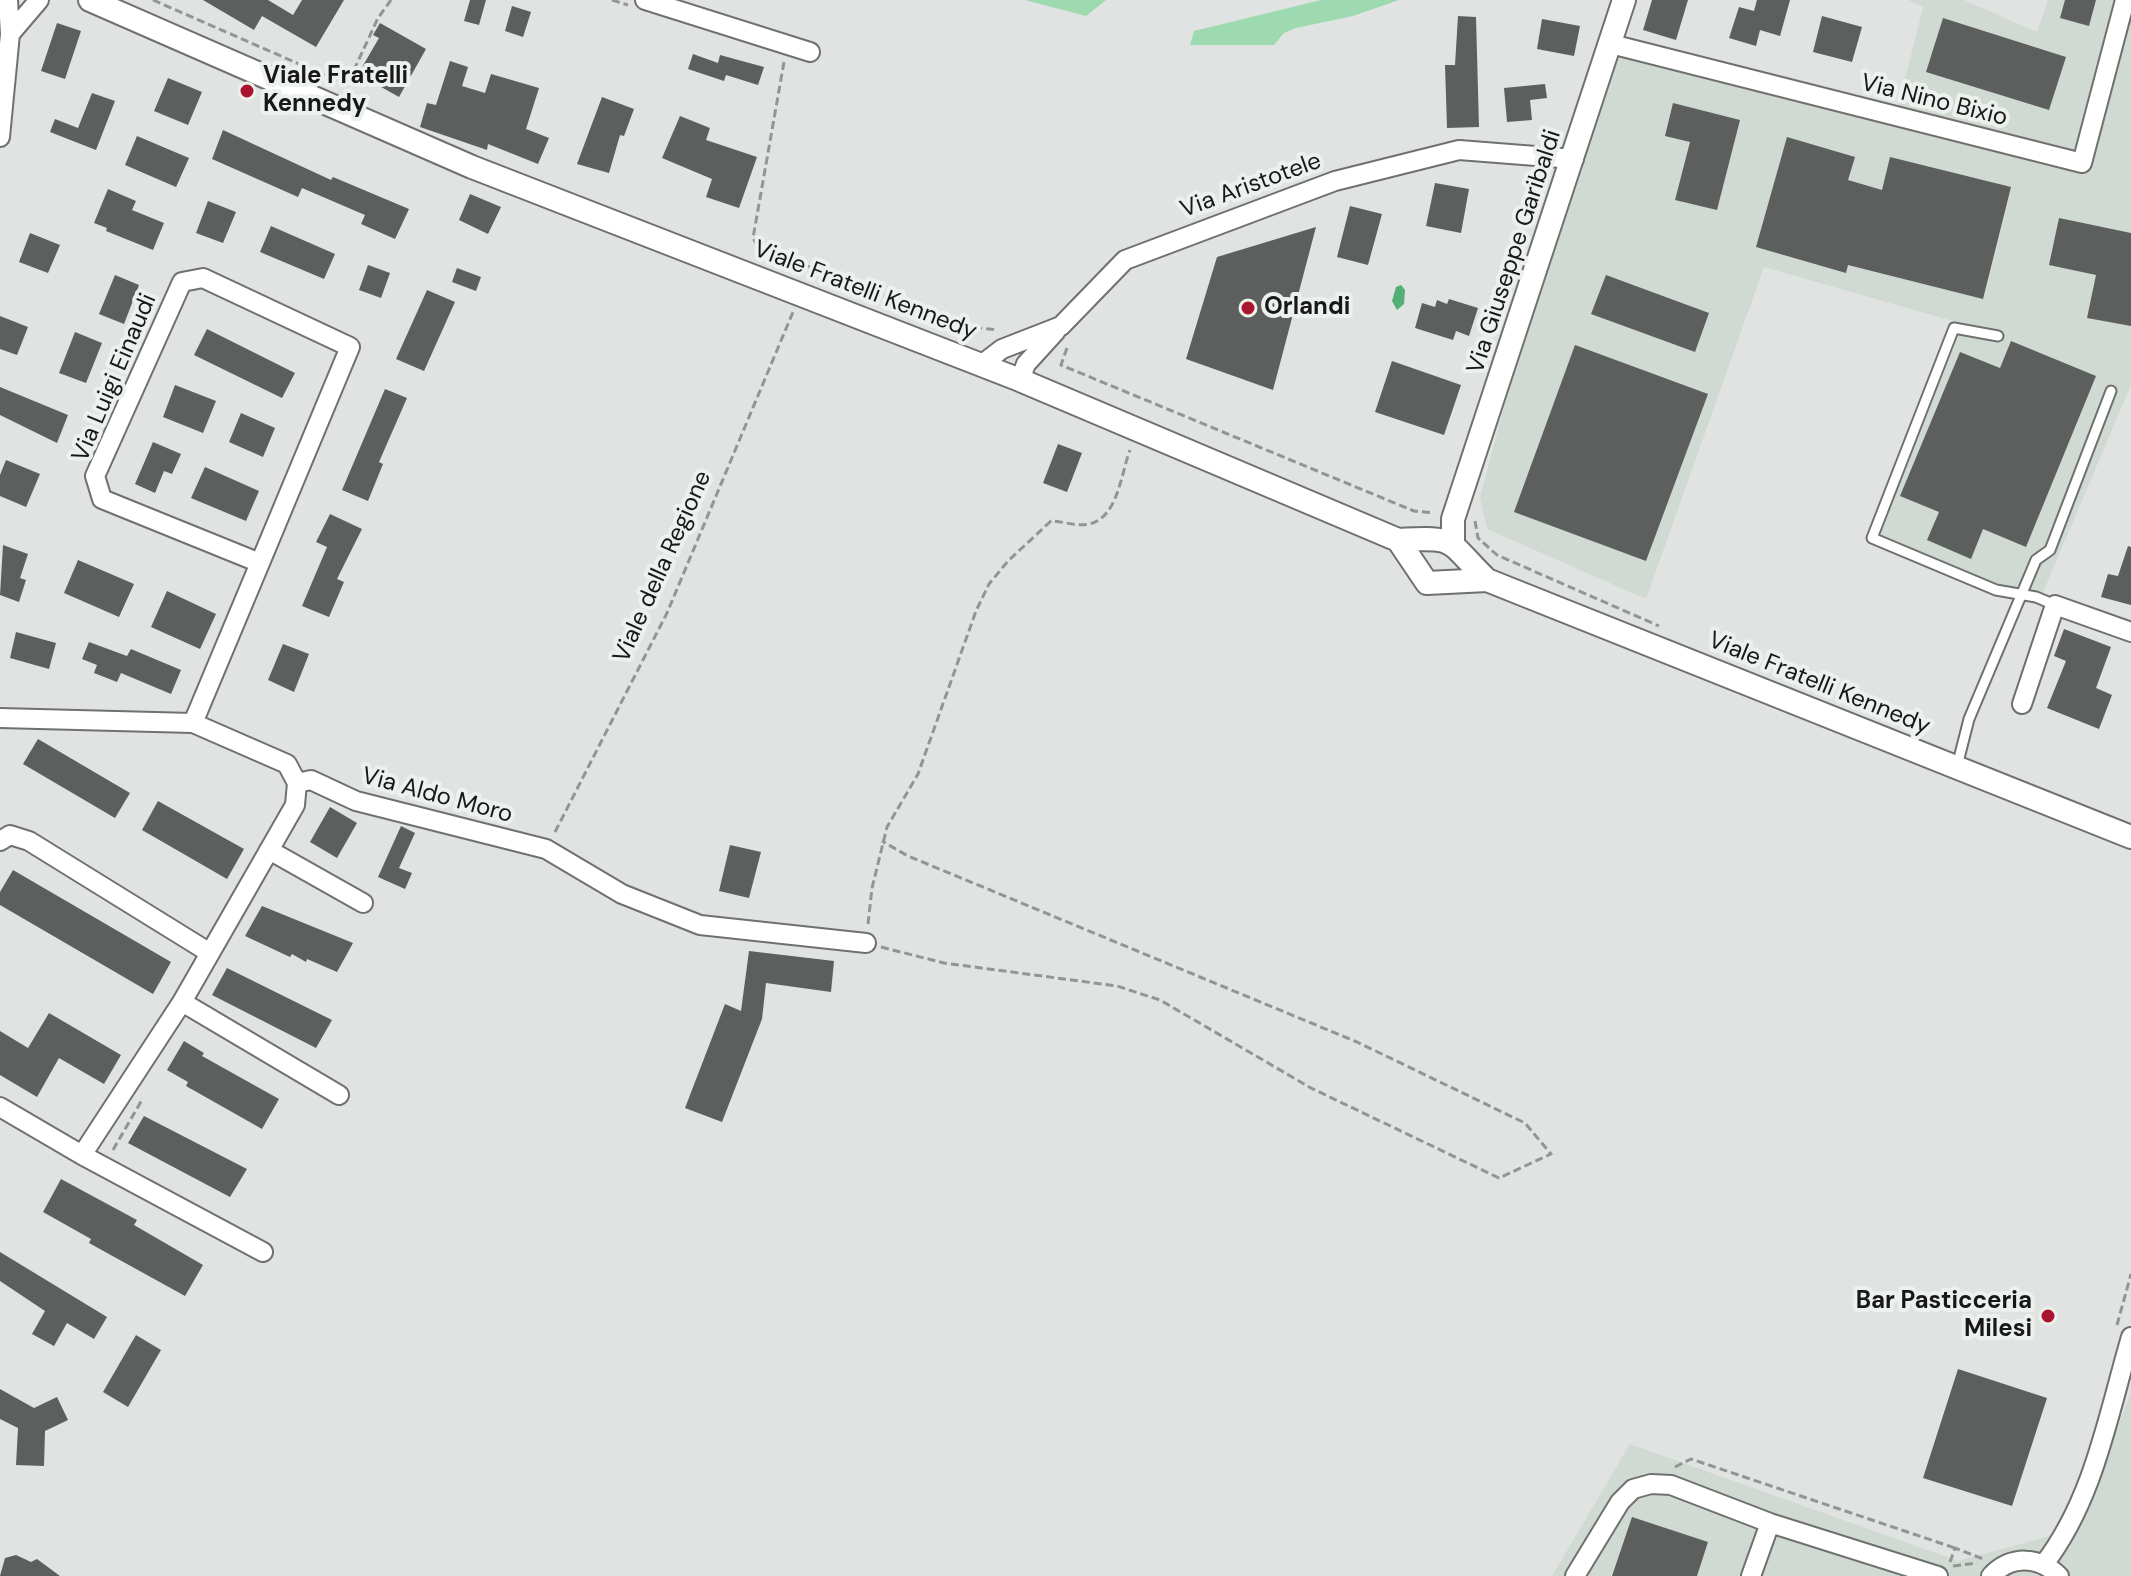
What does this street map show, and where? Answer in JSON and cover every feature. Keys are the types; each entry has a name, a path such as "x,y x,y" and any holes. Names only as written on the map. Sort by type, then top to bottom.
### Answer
{"street":[{"path":"0,137 10,34 8,0"},
{"path":"10,34 39,0"},
{"name":"Viale Fratelli Kennedy","path":"90,0 472,167 1020,380 1398,540 1445,543 1487,580 2131,837"},
{"name":"Via Giuseppe Garibaldi","path":"1445,543 1624,0"},
{"name":"Via Nino Bixio","path":"1611,44 2082,163 2125,0"},
{"path":"644,4 810,52"},
{"path":"0,6 10,34"},
{"name":"Via Aristotele","path":"981,365 1002,349 1061,326 1125,260 1335,181 1459,150 1574,159"},
{"name":"Via Luigi Einaudi","path":"193,723 260,563 350,347 203,278 182,282 95,476 102,499 260,563"},
{"path":"1020,380 1026,364 1061,326"},
{"path":"1398,540 1415,569 1427,583 1445,584 1459,572 1445,543 1417,550 1415,569"},
{"name":"Viale Fratelli Kennedy","path":"1445,584 1487,580"},
{"path":"2022,704 2055,605 2131,632"},
{"path":"0,718 193,723 287,764 297,783 295,805 182,1002 82,1155"},
{"name":"Via Aldo Moro","path":"297,783 311,780 356,801 546,849 622,894 700,925 866,943"},
{"path":"0,841 10,835 29,841 210,953"},
{"path":"269,850 363,903"},
{"path":"182,1002 339,1095"},
{"path":"0,1107 82,1155 263,1252"},
{"path":"2044,1564 2066,1534 2084,1496 2124,1331"},
{"path":"1575,1576 1620,1502 1633,1489 1651,1484 1671,1485 1770,1523 1938,1576"},
{"path":"1751,1576 1770,1523"},
{"path":"1988,1568 2012,1562 2044,1564 2059,1576"}],"lane":[{"path":"1998,336 1954,328 1872,538 1996,590 2055,605"},
{"path":"1957,766 1969,719 2036,560 2050,550 2111,391"}],"path":[{"path":"153,0 347,85 378,18 391,0"},
{"path":"612,0 644,4"},
{"path":"785,55 753,238 760,250 963,326 996,330 1011,327"},
{"name":"Viale della Regione","path":"546,849 667,613 801,294"},
{"path":"1061,326 1068,343 1061,365 1414,511 1431,514 1461,497 1473,511 1478,538 1497,555 1657,623 1681,657"},
{"path":"882,841 908,856 1357,1042 1525,1123 1551,1154 1499,1178 1311,1088 1160,1000 1117,986 944,963 866,943 882,841 918,774 953,669 989,584 1008,561 1051,521 1090,524 1102,518 1113,505 1137,431"},
{"path":"2124,1331 2131,1274"},
{"path":"1955,1548 1988,1568 1958,1567 1949,1565 1955,1548"},
{"path":"1988,1568 1994,1553"}],"shaded area":[{"path":"1025,0 1106,0 1086,16"},
{"path":"1321,0 1399,0 1353,16 1296,28 1284,33 1274,45 1190,45 1194,31"},
{"path":"1908,0 1964,0 2037,32 2048,0 2131,0 2131,385 2038,604 1878,538 1963,324 1764,267 1646,599 1487,529 1480,497 1510,384 1624,36 1898,107 1923,7"},
{"path":"1401,285 1405,290 1404,304 1397,310 1392,301 1396,287"},
{"path":"2131,1392 2131,1576 1552,1576 1630,1444 1958,1561 2079,1528"}],"building":[{"path":"203,0 268,0 293,15 302,0 344,0 316,47 262,16 254,30"},
{"path":"470,0 486,0 479,25 464,21"},
{"path":"1652,0 1688,0 1676,40 1643,30"},
{"path":"1757,0 1790,0 1780,36 1760,30 1756,46 1729,38 1739,7 1754,11"},
{"path":"2065,0 2096,0 2089,26 2060,18"},
{"path":"512,6 531,12 523,37 505,31"},
{"path":"1458,16 1476,17 1479,127 1447,128 1445,65 1455,65"},
{"path":"1822,16 1862,27 1852,62 1813,52"},
{"path":"1943,18 2066,57 2049,110 1926,72"},
{"path":"1542,19 1580,26 1574,56 1537,49"},
{"path":"57,23 81,31 65,79 41,71"},
{"path":"380,23 426,49 399,97 358,74 379,38 373,35"},
{"path":"693,54 718,63 720,55 764,67 758,85 726,75 724,81 688,69"},
{"path":"450,61 468,67 462,86 485,93 491,74 539,88 526,129 549,138 538,164 488,144 487,150 420,127 427,103 436,105"},
{"path":"168,78 202,92 188,125 154,111"},
{"path":"1545,84 1547,98 1530,100 1532,120 1507,122 1504,88"},
{"path":"92,93 115,101 96,150 50,132 55,119 78,128"},
{"path":"602,97 634,109 624,136 620,135 609,173 577,164"},
{"path":"1673,103 1740,120 1717,210 1675,200 1690,142 1665,136"},
{"path":"680,116 710,128 706,140 757,157 739,208 706,197 712,179 662,158"},
{"path":"223,130 331,180 333,177 409,209 395,239 361,224 365,215 302,188 298,197 212,159"},
{"path":"137,136 189,158 176,187 125,165"},
{"path":"1787,137 1855,157 1848,180 1882,190 1890,157 2011,187 1983,299 1848,265 1846,273 1756,247"},
{"path":"1435,183 1469,189 1461,233 1426,226"},
{"path":"108,189 136,201 132,210 164,223 153,250 94,223"},
{"path":"470,194 501,207 488,234 459,220"},
{"path":"208,201 236,212 223,243 196,233"},
{"path":"1350,206 1382,214 1368,265 1337,257"},
{"path":"2059,218 2131,233 2131,326 2087,318 2096,275 2049,265"},
{"path":"271,226 335,254 324,279 260,252"},
{"name":"Orlandi","path":"1316,227 1273,390 1186,359 1217,257"},
{"path":"30,233 60,245 48,273 19,262"},
{"path":"368,265 390,273 381,298 359,290"},
{"path":"457,268 481,277 476,291 452,282"},
{"path":"115,275 139,285 124,324 99,314"},
{"path":"1606,275 1709,313 1695,352 1591,314"},
{"path":"427,290 455,302 424,371 396,359"},
{"path":"1449,299 1478,308 1469,336 1456,331 1453,340 1415,328 1422,303 1435,307 1437,300 1447,304"},
{"path":"0,316 28,327 17,355 0,349"},
{"path":"207,329 295,373 282,398 194,355"},
{"path":"75,332 102,343 86,383 59,373"},
{"path":"2011,341 2096,376 2026,547 1983,529 1971,559 1927,540 1939,512 1900,496 1960,352 2000,368"},
{"path":"1575,345 1708,394 1646,561 1514,512"},
{"path":"1392,361 1461,385 1444,435 1375,412"},
{"path":"175,385 216,401 203,433 163,417"},
{"path":"0,387 68,415 57,443 0,415"},
{"path":"385,389 407,398 379,462 383,464 368,501 342,490"},
{"path":"241,413 275,428 263,457 229,442"},
{"path":"153,442 181,454 172,474 164,471 155,493 135,484"},
{"path":"1058,444 1082,453 1067,492 1043,483"},
{"path":"6,460 40,474 26,507 0,496 0,475"},
{"path":"205,467 259,491 246,521 191,498"},
{"path":"330,514 362,529 337,579 344,582 329,617 302,606 327,547 316,542"},
{"path":"3,545 28,554 20,578 26,580 19,602 0,595"},
{"path":"2128,546 2131,547 2131,605 2101,597 2108,574 2118,576"},
{"path":"78,560 134,584 119,617 64,593"},
{"path":"167,591 216,614 200,649 151,627"},
{"path":"2064,629 2111,647 2096,688 2112,695 2099,729 2047,708 2066,661 2054,656"},
{"path":"16,632 56,643 49,669 10,658"},
{"path":"89,642 127,656 131,649 181,670 171,694 121,673 117,682 94,673 97,665 82,659"},
{"path":"283,644 309,654 294,692 268,680"},
{"path":"38,739 130,793 115,818 23,764"},
{"path":"158,801 244,849 227,879 142,830"},
{"path":"330,807 357,823 337,858 310,842"},
{"path":"401,826 415,833 399,868 412,873 405,889 378,877"},
{"path":"730,845 761,852 749,898 719,891"},
{"path":"13,870 171,962 153,994 0,905 0,892"},
{"path":"262,906 353,943 337,972 292,954 290,957 245,936"},
{"path":"749,951 834,961 831,992 766,983 762,1019 722,1122 685,1108 725,1004 741,1011"},
{"path":"227,968 332,1020 316,1048 212,995"},
{"path":"49,1013 121,1055 104,1084 59,1058 37,1097 0,1075 0,1031 28,1048"},
{"path":"184,1041 204,1053 202,1056 279,1099 262,1129 186,1086 188,1082 167,1070"},
{"path":"144,1116 247,1169 230,1197 128,1143"},
{"path":"61,1179 137,1220 134,1225 203,1265 185,1296 89,1243 91,1239 43,1212"},
{"path":"0,1252 107,1317 94,1339 67,1323 54,1346 32,1334 45,1311 0,1281"},
{"path":"136,1335 161,1350 128,1407 103,1392"},
{"path":"1958,1369 2047,1398 2012,1506 1923,1478"},
{"path":"0,1389 34,1408 57,1397 68,1420 45,1431 44,1466 16,1465 18,1428 0,1419"},
{"path":"1632,1517 1708,1542 1697,1576 1612,1576"},
{"path":"16,1555 31,1562 37,1559 60,1576 0,1576 5,1558"}],"place":[{"name":"Viale Fratelli Kennedy","path":"247,91"},
{"name":"Orlandi","path":"1248,308"},
{"name":"Bar Pasticceria Milesi","path":"2048,1316"}]}
